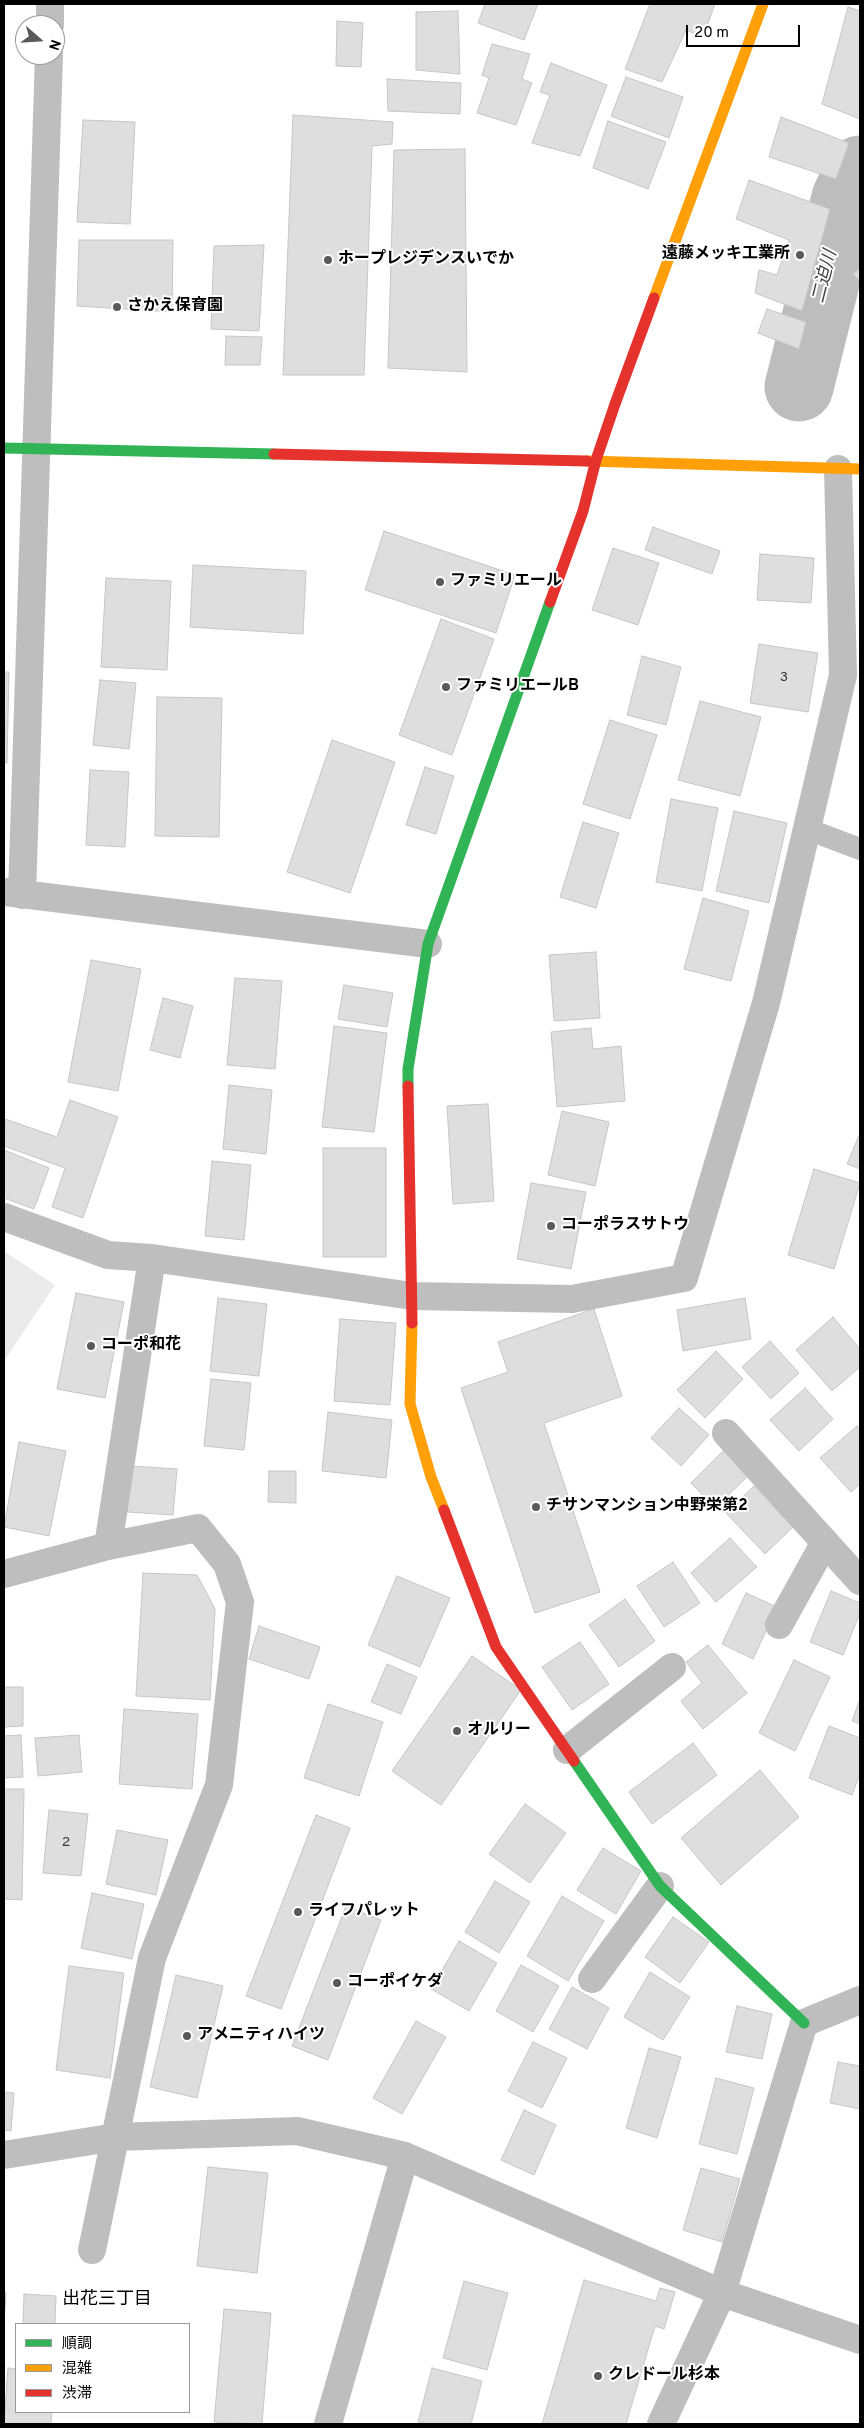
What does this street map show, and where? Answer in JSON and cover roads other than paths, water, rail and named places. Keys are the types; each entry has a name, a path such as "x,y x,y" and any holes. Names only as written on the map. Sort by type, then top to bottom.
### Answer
{"street":[{"path":"763,4 596,460 583,511 428,944 408,1070 412,1296 410,1404 431,1477 496,1647 660,1886 804,2023"},
{"path":"49,65 35,449 13,894 428,944"},
{"path":"4,448 596,460 849,469 843,675 766,1003 684,1278 572,1299 412,1296 152,1258 108,1255 4,1217"},
{"path":"108,1546 152,1258"},
{"path":"726,1433 860,1581"},
{"path":"4,1574 108,1546 198,1528 227,1564 240,1602 219,1786 152,1958 92,2250"},
{"path":"779,1625 825,1542"},
{"path":"567,1750 672,1666"},
{"path":"592,1979 660,1886"},
{"path":"804,2023 860,2000"},
{"path":"661,2424 722,2293 804,2023"},
{"path":"4,2155 116,2137 297,2131 405,2156 722,2293 860,2340"},
{"path":"328,2424 405,2156"}],"lane":[{"path":"807,829 860,849"}],"waterway":[{"name":"二迫川","path":"799,387 846,198 860,170"}],"place":[{"name":"遠藤メッキ工業所","path":"800,255"},
{"name":"ホープレジデンスいでか","path":"328,260"},
{"name":"さかえ保育園","path":"117,307"},
{"name":"ファミリエール","path":"440,582"},
{"name":"ファミリエールB","path":"446,687"},
{"name":"コーポラスサトウ","path":"551,1226"},
{"name":"コーポ和花","path":"91,1346"},
{"name":"チサンマンション中野栄第2","path":"536,1507"},
{"name":"オルリー","path":"457,1731"},
{"name":"ライフパレット","path":"298,1912"},
{"name":"コーポイケダ","path":"337,1983"},
{"name":"アメニティハイツ","path":"187,2036"},
{"name":"クレドール杉本","path":"598,2376"}],"district":[{"name":"出花三丁目","path":"107,2300"}]}
